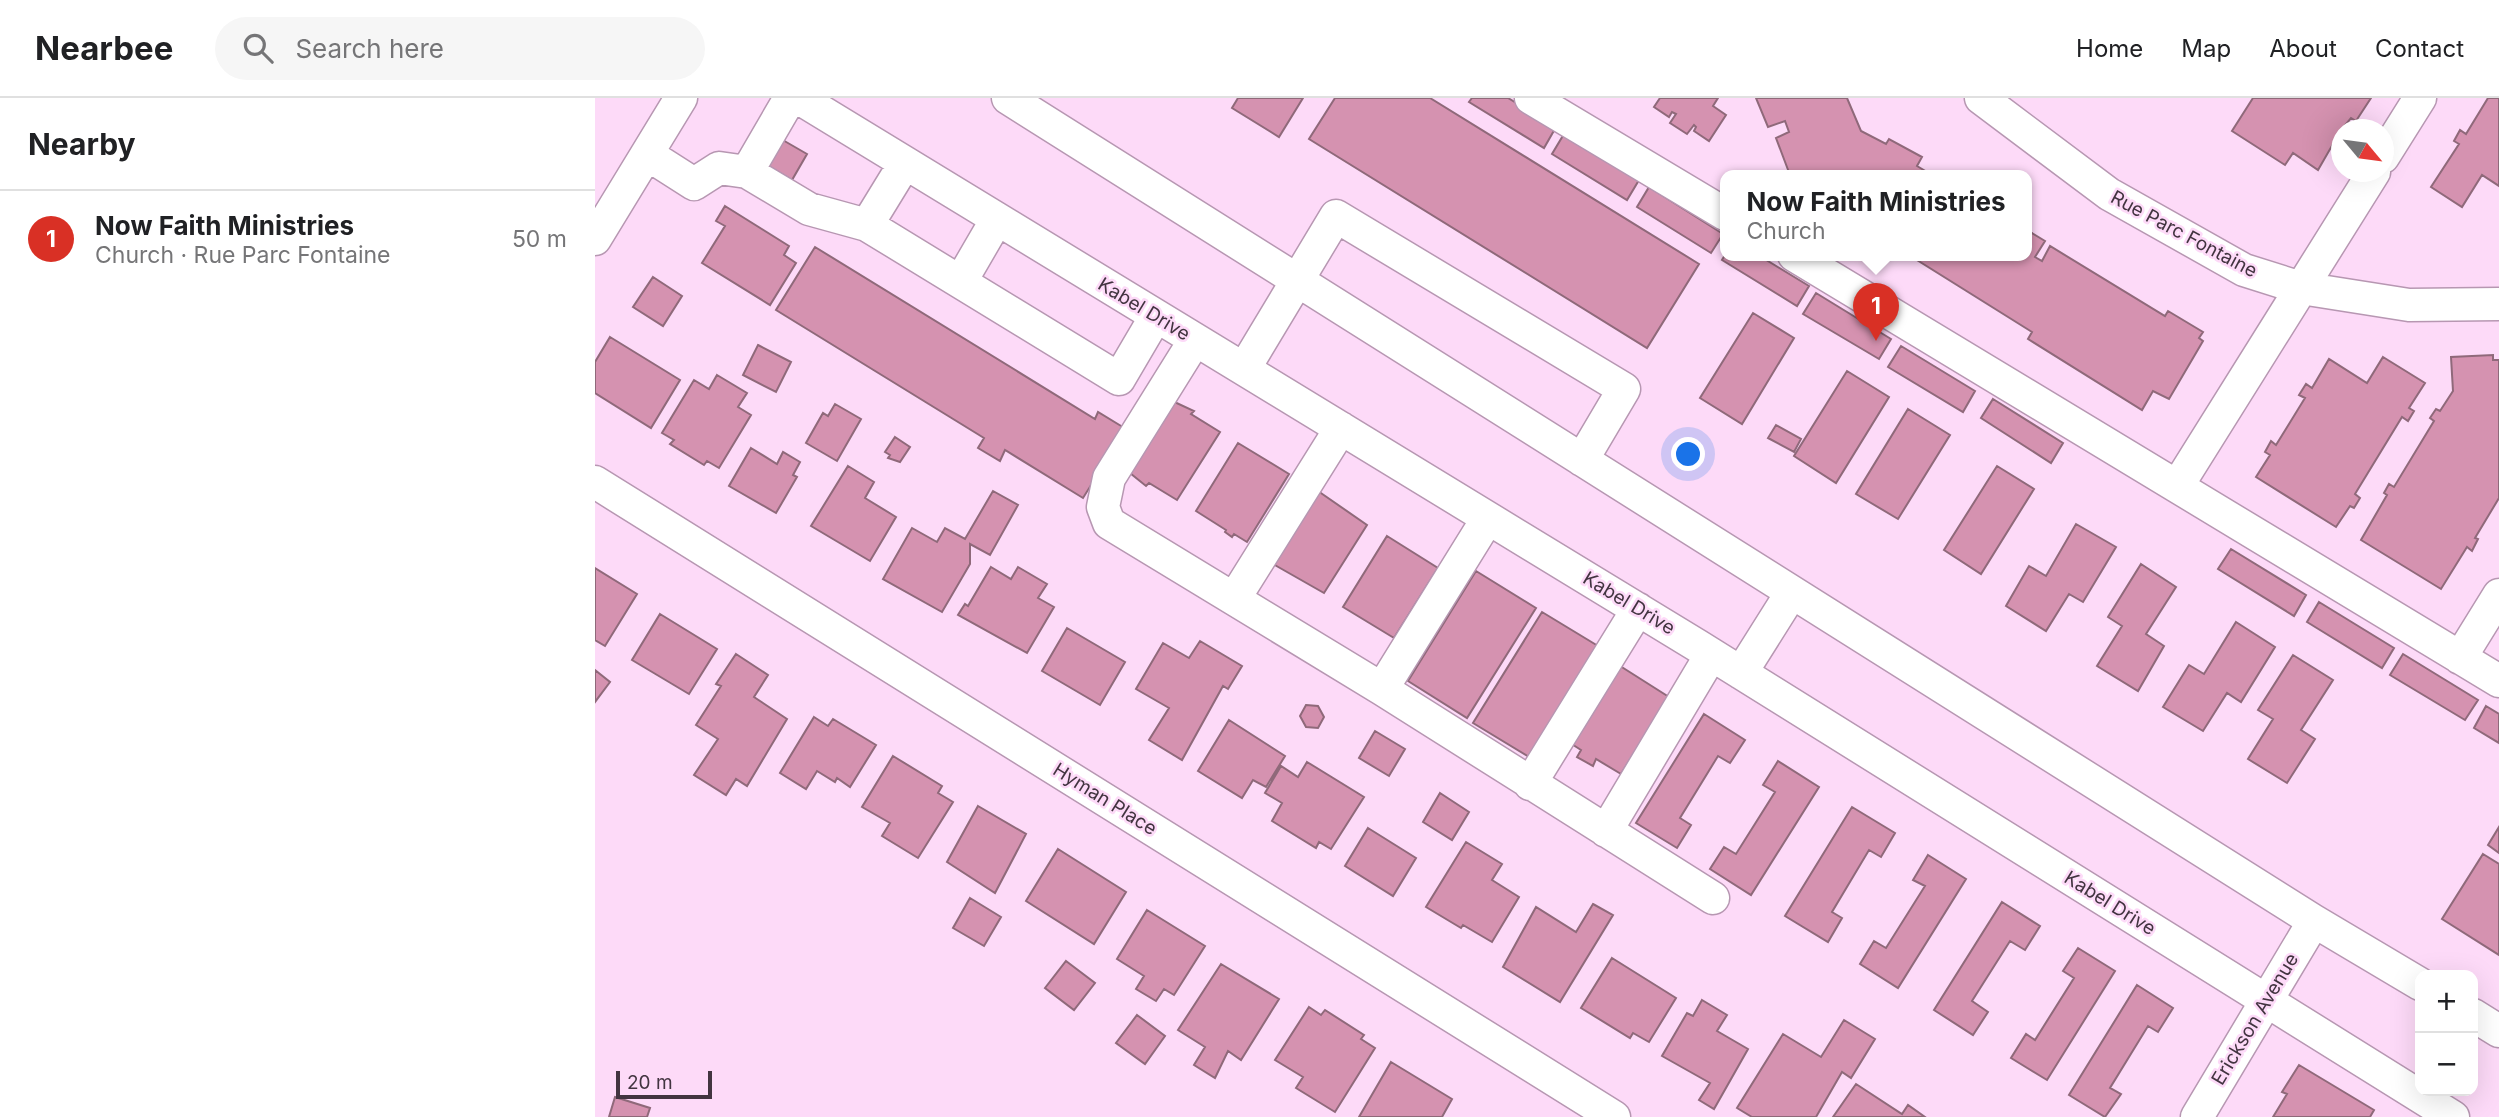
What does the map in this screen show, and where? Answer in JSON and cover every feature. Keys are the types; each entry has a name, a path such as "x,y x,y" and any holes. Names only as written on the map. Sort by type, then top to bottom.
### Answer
{"street":[{"path":"595,239 681,98"},
{"path":"747,172 789,98"},
{"name":"Kabel Drive","path":"799,98 1638,609 2453,1117"},
{"path":"1008,98 2314,921 2415,981"},
{"path":"1531,98 1720,211"},
{"name":"Rue Parc Fontaine","path":"1980,98 2109,194 2244,270 2301,288 2409,305 2499,304"},
{"path":"2394,139 2420,98"},
{"path":"647,154 694,184 719,168 747,172 809,209 867,225 1119,379 1156,316"},
{"path":"867,225 905,163"},
{"path":"2178,485 2368,182"},
{"path":"1244,369 1336,216 1624,388 1582,460"},
{"path":"961,281 997,219"},
{"path":"1804,261 2499,681"},
{"path":"1195,340 1109,478 1103,507 1109,523 1382,689 1713,898"},
{"path":"1234,599 1341,428"},
{"name":"Hyman Place","path":"595,482 1614,1117"},
{"path":"1382,689 1488,518"},
{"path":"1741,673 1792,592"},
{"path":"2461,658 2499,595"},
{"path":"1530,784 1638,609"},
{"path":"1606,831 1711,654"},
{"name":"Erickson Avenue","path":"2197,1117 2314,921"},
{"path":"2478,1018 2499,1031"}],"building":[{"path":"1238,98 1303,98 1279,137 1232,108"},
{"path":"1335,98 1430,98 1699,264 1647,348 1309,139"},
{"path":"1472,98 1508,98 1556,127 1544,148 1469,102"},
{"path":"1660,98 1718,98 1713,106 1726,115 1709,141 1694,131 1694,125 1687,134 1670,123 1676,114 1672,112 1669,117 1654,107"},
{"path":"1756,98 1847,98 1861,131 1886,144 1889,139 1922,157 1917,166 1924,170 1788,170 1776,138 1789,132 1785,121 1768,127"},
{"path":"2253,98 2371,98 2357,119 2331,119 2331,147 2318,170 2293,153 2285,165 2232,131"},
{"path":"2488,98 2499,98 2499,186 2482,175 2462,207 2431,187 2459,144 2454,141 2460,130 2466,134"},
{"path":"1564,134 1639,180 1627,200 1552,154"},
{"path":"781,139 807,154 792,180 765,164"},
{"path":"1649,187 1720,232 1720,239 1711,253 1637,207"},
{"path":"725,206 789,246 784,255 796,263 770,305 702,263 725,226 716,221"},
{"path":"2032,233 2045,241 2035,257 2042,261 2050,246 2165,316 2168,311 2203,332 2199,338 2203,341 2169,399 2153,391 2142,410 2028,339 2032,332 1919,261 2032,261"},
{"path":"815,247 1095,419 1098,412 1126,429 1083,498 1005,450 1000,461 978,448 984,438 776,310"},
{"path":"1724,261 1768,261 1809,286 1797,306"},
{"path":"653,277 682,296 663,326 633,307"},
{"path":"1816,293 1891,339 1879,359 1803,314"},
{"path":"1753,313 1794,338 1742,424 1700,398"},
{"path":"610,337 680,380 651,428 595,393 595,362"},
{"path":"758,345 791,362 776,392 743,375"},
{"path":"1901,346 1975,391 1963,412 1888,367"},
{"path":"2493,355 2493,360 2499,360 2499,498 2475,538 2478,539 2472,551 2467,547 2441,589 2361,540 2387,495 2384,493 2389,484 2394,487 2434,421 2430,418 2436,409 2440,411 2453,391 2451,357"},
{"path":"2383,357 2425,383 2409,408 2414,411 2408,421 2402,417 2355,494 2360,498 2354,508 2350,506 2336,527 2256,477 2270,455 2265,452 2271,441 2276,445 2305,398 2299,395 2306,384 2312,388 2329,359 2367,383"},
{"path":"1847,371 1889,397 1836,483 1794,456"},
{"path":"717,375 747,393 738,407 751,415 719,468 707,461 704,465 670,444 674,440 662,433 694,380 709,389"},
{"path":"1168,399 1194,411 1191,414 1220,432 1177,500 1149,483 1146,486 1125,469"},
{"path":"1993,399 2063,443 2051,463 1981,418"},
{"path":"835,404 861,419 837,461 806,443 823,413 828,416"},
{"path":"1908,409 1950,435 1898,519 1856,494"},
{"path":"1776,425 1801,439 1794,452 1768,438"},
{"path":"895,437 910,447 900,462 888,458 890,455 885,452"},
{"path":"1238,443 1289,474 1247,542 1234,534 1232,537 1226,530 1196,511"},
{"path":"751,448 777,464 783,452 800,462 793,475 797,477 776,513 729,486"},
{"path":"848,466 874,482 865,498 896,517 870,561 811,526"},
{"path":"1997,466 2034,489 1981,574 1944,550"},
{"path":"993,491 1018,505 990,555 970,544 970,564 942,612 883,579 912,528 937,542 945,528 965,539"},
{"path":"1318,491 1367,525 1324,593 1273,564"},
{"path":"2076,524 2116,547 2083,602 2069,594 2046,631 2006,606 2029,566 2046,576"},
{"path":"1387,536 1438,568 1394,638 1343,607"},
{"path":"2231,549 2306,595 2294,616 2218,569"},
{"path":"2141,564 2176,587 2146,634 2164,646 2138,691 2097,666 2122,626 2108,617"},
{"path":"991,567 1011,579 1018,567 1047,584 1038,598 1054,607 1027,653 958,615 965,604 968,606"},
{"path":"595,568 637,594 605,646 595,640"},
{"path":"1476,571 1536,608 1467,718 1408,681"},
{"path":"2319,602 2394,648 2382,668 2307,622"},
{"path":"1542,612 1603,649 1534,760 1473,723"},
{"path":"660,614 717,649 689,694 632,660"},
{"path":"2236,622 2275,647 2241,702 2227,693 2203,731 2163,707 2189,665 2204,674"},
{"path":"1067,628 1125,662 1100,705 1042,671"},
{"path":"1200,641 1242,666 1228,689 1223,686 1182,760 1149,740 1169,708 1136,689 1163,643 1189,658"},
{"path":"736,654 768,675 754,697 787,719 747,786 736,779 726,795 694,775 718,739 696,725 721,686 716,684"},
{"path":"2403,654 2478,700 2465,720 2390,675"},
{"path":"2293,655 2333,680 2301,730 2315,739 2287,783 2248,759 2273,719 2258,710"},
{"path":"1617,664 1669,697 1621,774 1596,759 1593,766 1577,757 1581,750 1567,741"},
{"path":"595,670 610,682 595,702"},
{"path":"1306,705 1318,706 1324,717 1318,728 1306,727 1300,716"},
{"path":"2486,706 2499,714 2499,743 2474,728"},
{"path":"1704,714 1745,740 1730,763 1718,756 1680,818 1691,825 1677,848 1636,823"},
{"path":"814,717 828,726 833,719 876,745 850,787 837,778 835,782 817,771 806,789 780,773"},
{"path":"1229,720 1285,756 1266,787 1253,780 1242,798 1198,771"},
{"path":"1375,731 1405,749 1389,776 1359,758"},
{"path":"893,756 942,786 938,793 953,802 918,858 882,836 890,823 862,807"},
{"path":"1778,761 1819,787 1751,895 1710,869 1724,847 1736,854 1775,792 1763,785"},
{"path":"1307,762 1364,797 1331,849 1319,842 1316,848 1272,821 1282,803 1265,793 1281,766 1298,777"},
{"path":"1440,793 1469,812 1452,840 1423,822"},
{"path":"978,806 1026,834 995,893 947,862"},
{"path":"1852,807 1895,833 1881,857 1869,850 1832,912 1842,918 1828,942 1785,916"},
{"path":"2499,827 2499,853 2488,845"},
{"path":"1368,828 1416,858 1393,896 1345,866"},
{"path":"1466,842 1502,864 1492,880 1519,897 1492,942 1463,925 1461,928 1426,907"},
{"path":"1058,849 1126,892 1094,944 1026,901"},
{"path":"2483,854 2499,864 2499,955 2442,919"},
{"path":"1928,855 1966,879 1898,988 1860,964 1874,941 1886,948 1925,886 1913,880"},
{"path":"970,898 1001,917 984,946 953,928"},
{"path":"2002,902 2040,926 2025,950 2010,941 1972,1001 1988,1012 1973,1035 1934,1010"},
{"path":"1593,904 1613,915 1560,1002 1503,967 1536,907 1576,932"},
{"path":"1147,910 1205,946 1174,995 1164,989 1156,1001 1136,989 1144,976 1117,959"},
{"path":"2078,948 2115,971 2047,1080 2011,1058 2026,1034 2035,1040 2074,978 2063,971"},
{"path":"1612,958 1676,998 1649,1042 1633,1033 1630,1038 1581,1008"},
{"path":"1066,961 1095,983 1074,1010 1045,988"},
{"path":"1221,964 1279,999 1241,1060 1228,1051 1215,1078 1194,1065 1205,1047 1178,1030"},
{"path":"2137,985 2173,1008 2158,1032 2148,1026 2110,1088 2121,1094 2105,1117 2069,1095"},
{"path":"1702,1000 1727,1015 1717,1031 1748,1049 1714,1109 1699,1100 1710,1083 1662,1056 1687,1013 1693,1016"},
{"path":"1309,1007 1321,1015 1325,1010 1364,1035 1361,1039 1375,1048 1335,1112 1296,1088 1303,1077 1275,1060"},
{"path":"1137,1015 1165,1036 1145,1064 1116,1043"},
{"path":"1844,1020 1875,1039 1851,1078 1842,1072 1816,1117 1752,1117 1737,1108 1783,1034 1821,1057"},
{"path":"1391,1062 1452,1099 1442,1117 1359,1117"},
{"path":"2299,1065 2374,1110 2370,1117 2273,1117 2287,1094 2282,1092"},
{"path":"1856,1084 1902,1114 1908,1105 1925,1117 1833,1117"},
{"path":"615,1097 650,1108 647,1117 609,1117"}],"place":[{"name":"Now Faith Ministries","path":"1876,341"}]}
